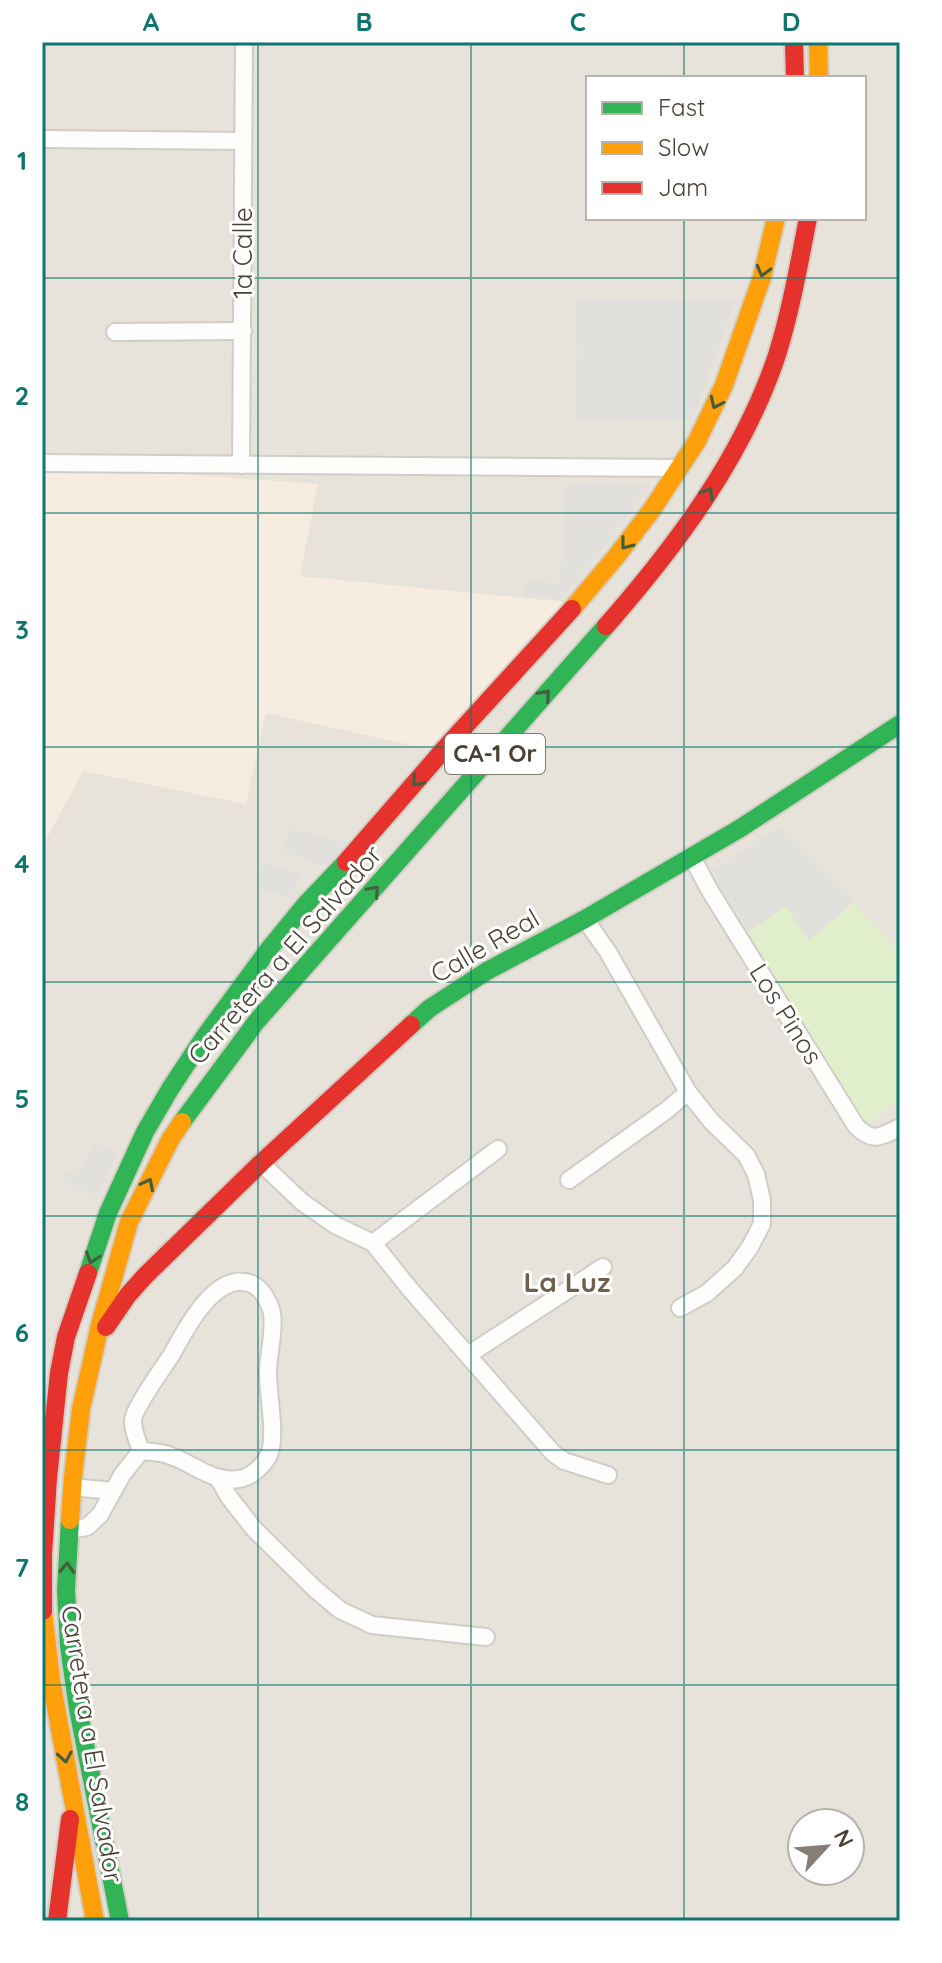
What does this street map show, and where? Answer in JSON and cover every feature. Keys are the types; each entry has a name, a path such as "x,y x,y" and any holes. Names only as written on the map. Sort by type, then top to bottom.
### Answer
{"main road":[{"path":"794,42 795,76"},
{"path":"818,42 819,76"},
{"name":"Carretera a El Salvador","path":"95,1921 46,1678 42,1555 59,1373 66,1337 108,1213 145,1132 165,1097 269,949 603,572 651,511 697,441 724,385 762,277 776,220"},
{"name":"Carretera a El Salvador","path":"120,1921 78,1709 69,1646 66,1590 72,1487 81,1409 90,1361 129,1222 170,1140 247,1034 643,582 706,498 758,404 777,354 795,286 808,220"},
{"name":"Calle Real","path":"90,1361 117,1309 145,1276 261,1163 430,1008 487,971 692,857 900,724"},
{"path":"119,1256 145,1276"},
{"path":"57,1921 72,1799"},
{"path":"42,1854 64,1861 86,1880"}],"street":[{"name":"1a Calle","path":"241,465 244,42"},
{"path":"42,139 243,141"},
{"path":"115,332 243,331"},
{"path":"42,463 679,468"},
{"name":"Los Pinos","path":"692,857 856,1126 871,1138 900,1127"},
{"path":"585,919 608,952 688,1092 711,1121 746,1155 756,1174 762,1200 762,1224 750,1247 735,1268 707,1293 680,1308"},
{"path":"569,1180 688,1092"},
{"path":"373,1243 498,1149"},
{"path":"261,1163 302,1202 335,1225 373,1243 553,1453 564,1461 608,1475"},
{"path":"468,1355 603,1267"},
{"path":"242,1281 254,1285 264,1294 272,1322 268,1374 270,1452 262,1466 240,1479 218,1478 170,1455 141,1451 133,1419 137,1406 197,1311 225,1285 242,1281"},
{"path":"69,1530 87,1527 100,1515 131,1462 141,1451"},
{"path":"218,1478 254,1529 340,1610 372,1625 486,1637"},
{"path":"72,1487 113,1491"}],"shaded area":[{"path":"42,42 900,42 900,1921 42,1921"},
{"path":"578,299 735,301 692,420 576,421"},
{"path":"42,464 318,484 300,576 564,602 433,750 266,713 246,804 83,771 42,847"},
{"path":"566,484 652,485 562,599 524,596 525,581 561,583"},
{"path":"779,827 854,902 809,941 786,906 748,932 711,872"},
{"path":"290,829 354,844 333,868 284,852"},
{"path":"263,863 300,873 292,898 256,887"},
{"path":"94,1141 117,1153 97,1196 61,1179 65,1171 77,1176"}],"green space":[{"path":"854,902 900,953 900,1100 866,1125 748,932 786,906 810,940"}],"traffic: fast":[{"path":"182,1122 256,1022 606,626"},
{"path":"411,1025 430,1008 487,971 585,919 739,829 900,724"},
{"path":"88,1273 108,1213 145,1132 170,1089 269,949 346,862"},
{"path":"70,1520 66,1590 69,1646 78,1709 120,1921"}],"traffic: slow":[{"path":"818,42 819,76"},
{"path":"572,609 651,511 697,441 724,385 762,277 776,220"},
{"path":"70,1520 81,1409 100,1325 129,1222 182,1122"},
{"path":"43,1611 51,1680 95,1921"}],"traffic: jam":[{"path":"794,42 795,76"},
{"path":"606,626 682,532 746,429 777,355 808,220"},
{"path":"346,862 572,609"},
{"path":"106,1327 145,1276 261,1163 411,1025"},
{"path":"43,1611 48,1478 59,1373 66,1337 88,1273"},
{"path":"57,1921 70,1819"}],"district":[{"name":"La Luz","path":"567,1282"}]}
